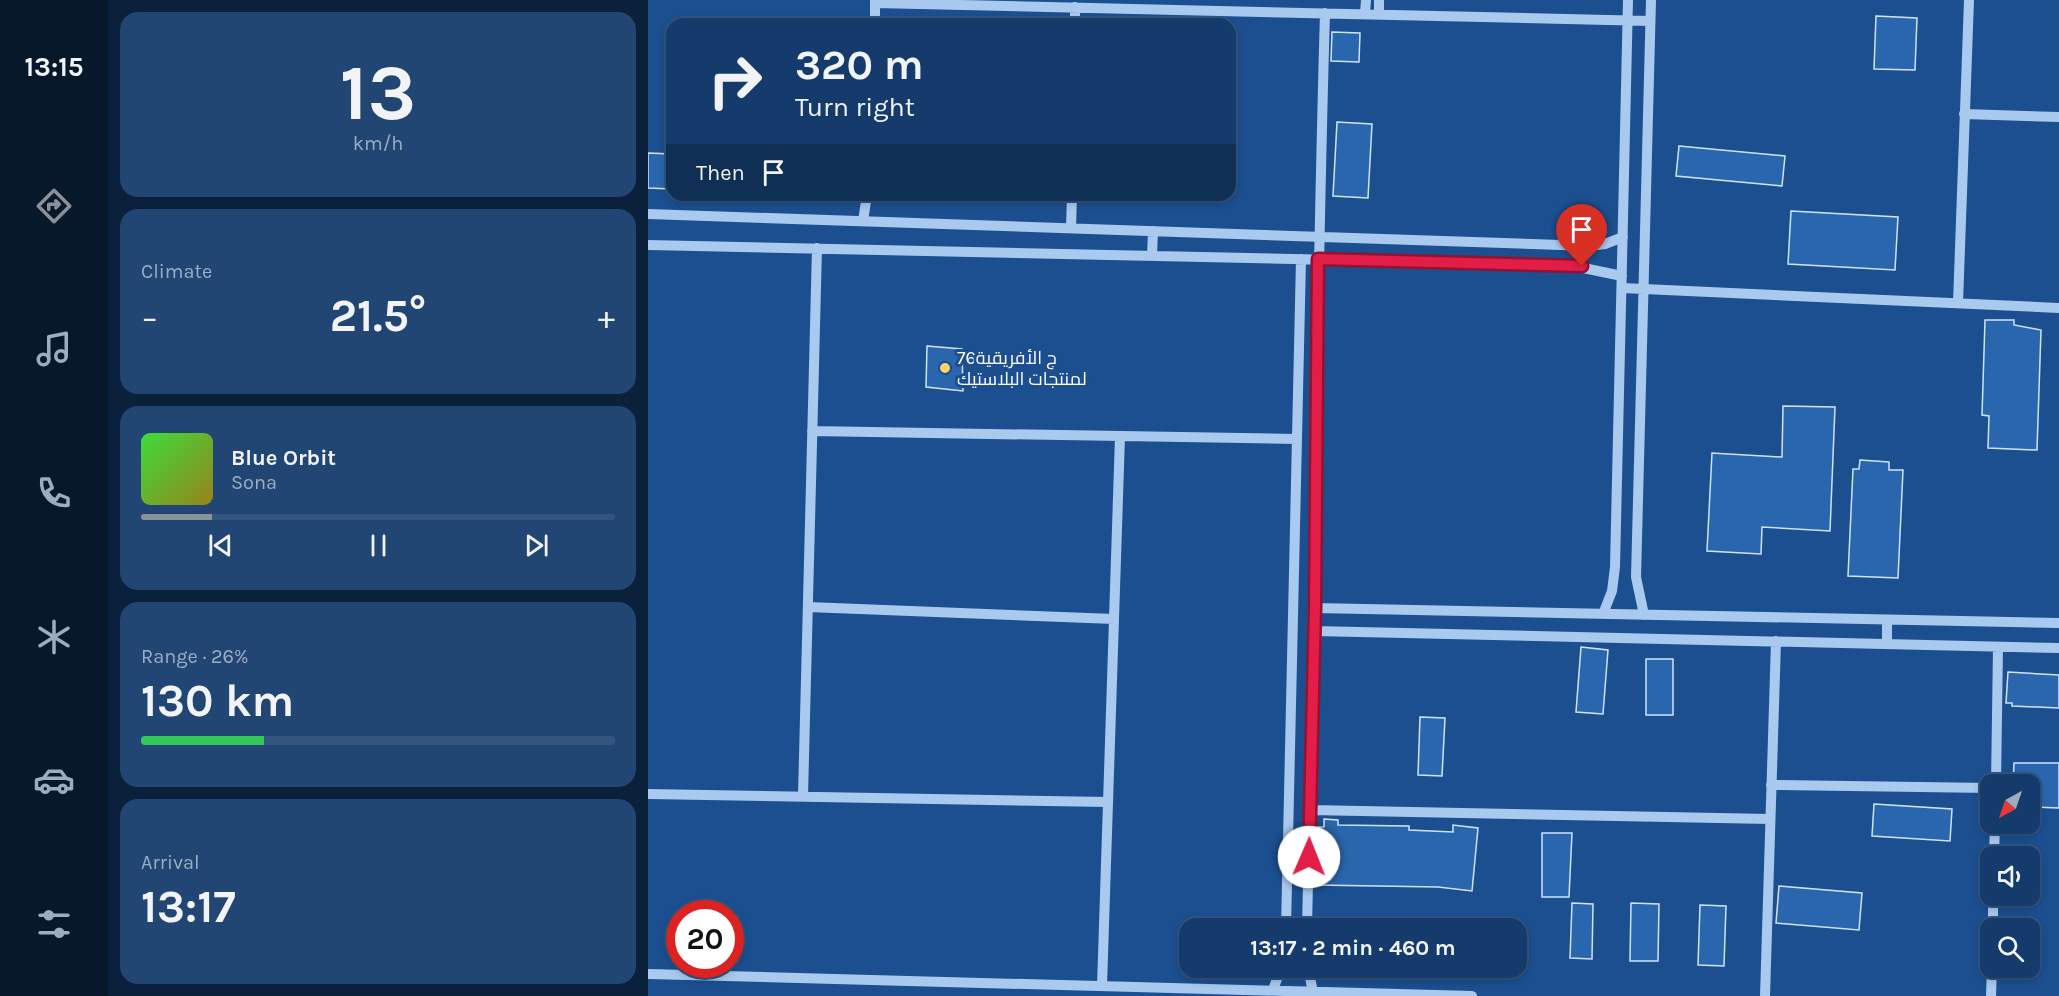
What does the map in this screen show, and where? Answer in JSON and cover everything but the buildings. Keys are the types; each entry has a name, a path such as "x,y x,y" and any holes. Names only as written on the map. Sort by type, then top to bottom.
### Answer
{"lane":[{"path":"1365,14 1366,0"},
{"path":"1379,0 1379,14"},
{"path":"1603,614 1612,591 1616,567 1628,0"},
{"path":"1644,615 1636,577 1651,0"},
{"path":"1958,303 1969,0"},
{"path":"875,18 875,1 1650,21"},
{"path":"1075,7 1075,18"},
{"path":"1307,918 1315,608 1318,237 1325,13"},
{"path":"1964,114 2059,117"},
{"path":"863,221 866,201"},
{"path":"1071,228 1072,201"},
{"path":"648,214 1590,246 1605,244 1623,237"},
{"path":"1152,256 1153,231"},
{"path":"648,244 1569,265 1622,276"},
{"path":"803,796 817,248"},
{"path":"1286,918 1301,259"},
{"path":"1622,288 2059,308"},
{"path":"812,431 1297,439"},
{"path":"1102,986 1120,436"},
{"path":"808,607 1114,619"},
{"path":"1315,608 2059,623"},
{"path":"1887,620 1887,644"},
{"path":"1314,631 2059,648"},
{"path":"1765,996 1776,641"},
{"path":"1996,774 1998,647"},
{"path":"1771,785 1980,788"},
{"path":"648,794 1108,802"},
{"path":"1310,810 1770,819"},
{"path":"648,974 1472,996"},
{"path":"1273,990 1277,978"},
{"path":"1310,978 1313,992"},
{"path":"1991,996 1992,978"}],"place":[{"name":"76ج الأفريقية لمنتجات البلاستيك","path":"945,368"}],"route":[{"path":"1309,857 1315,608 1318,259 1582,266"}]}
